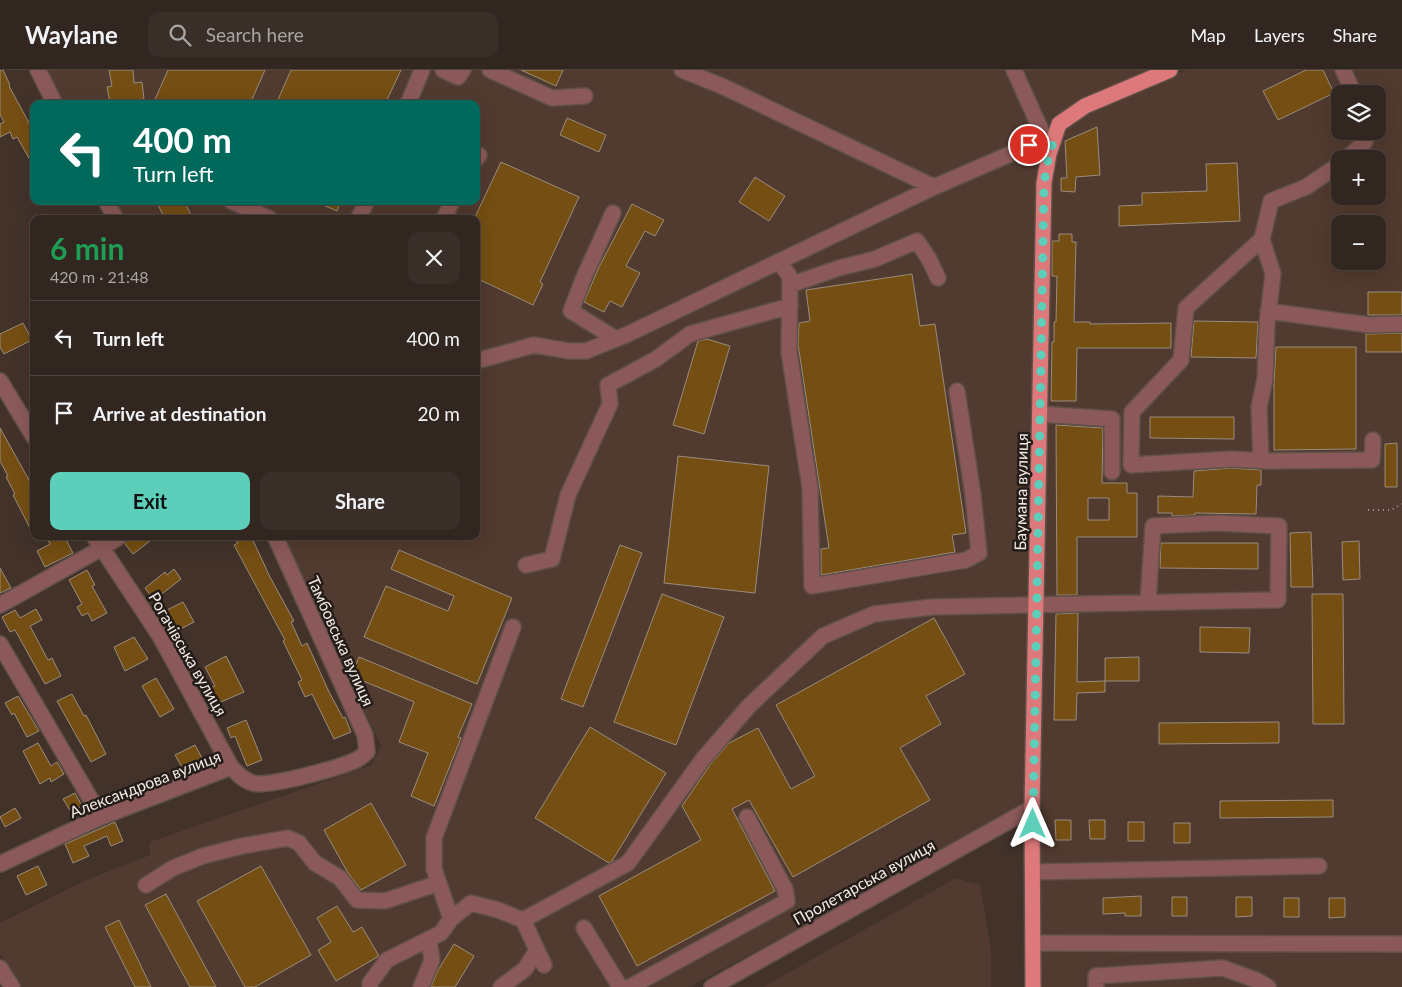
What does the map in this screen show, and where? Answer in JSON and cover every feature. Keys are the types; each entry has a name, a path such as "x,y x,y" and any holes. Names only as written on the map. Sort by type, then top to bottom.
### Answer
{"main road":[{"name":"Баумана вулиця","path":"1033,987 1032,808 1044,183 1050,139 1059,124 1084,106 1170,70"}],"street":[{"path":"38,70 54,100"},
{"path":"410,100 422,70"},
{"path":"443,70 458,77 462,70"},
{"path":"490,70 552,98 585,96"},
{"path":"682,70 724,87 934,187"},
{"path":"480,360 534,345 569,351 586,351 616,339 934,187 1050,139 1014,70"},
{"path":"1343,70 1350,85"},
{"path":"1356,150 1365,140"},
{"path":"1261,461 1259,407 1265,379 1268,311 1273,274 1262,240 1271,201 1306,187 1331,170"},
{"path":"240,205 261,215"},
{"path":"613,213 584,276 571,312 616,339"},
{"path":"1262,240 1186,308 1181,360 1132,412 1131,465 1231,459 1261,461 1372,460 1373,440"},
{"path":"790,285 839,268 875,259 917,241 929,259 938,278"},
{"path":"779,261 790,277 789,352 810,488 812,586 966,560 979,552 973,495 957,391"},
{"path":"526,566 552,559 568,495 610,404 608,385 656,359 690,334 790,306"},
{"path":"1268,311 1369,325 1402,324"},
{"path":"0,382 30,431"},
{"path":"1040,414 1112,419 1112,472"},
{"path":"523,920 628,863 709,752 749,706 824,636 874,614 932,607 1278,600 1279,526 1218,523 1153,526 1148,602"},
{"name":"Тамбовська вулиця","path":"277,540 365,735 367,752 360,758"},
{"path":"0,605 98,542"},
{"name":"Рогачівська вулиця","path":"98,542 160,636 231,767"},
{"path":"451,919 434,869 434,838 513,627"},
{"path":"0,644 101,817"},
{"name":"Александрова вулиця","path":"0,864 101,817 231,767 252,783 261,785 282,782 348,764 360,758"},
{"name":"Пролетарська вулиця","path":"712,987 1032,808"},
{"path":"630,987 787,901 785,889 747,817"},
{"path":"146,884 173,868 203,856 242,846 288,838 299,843 315,863 340,878 357,900 385,901 438,882"},
{"path":"1033,872 1319,866"},
{"path":"370,987 370,983 387,960 441,933 451,919 471,903 498,910 523,920 544,965"},
{"path":"584,928 620,987"},
{"path":"421,987 432,960 429,939"},
{"path":"1034,943 1402,944"},
{"path":"501,987 525,969 537,950"},
{"path":"0,968 12,987"},
{"path":"1096,987 1096,976 1223,968 1256,980 1268,987"}],"path":[{"path":"1368,510 1391,510 1402,504"}],"shaded area":[{"path":"40,70 1152,70 1054,120 1026,808 689,987 21,987 0,954 0,923 84,881 150,855 150,842 372,765 381,745 279,540 480,540 480,215 113,215 108,205 480,205 480,100 54,100"},
{"path":"1186,70 1402,70 1402,987 1040,987 1039,808 1051,184 1056,155 1065,129 1088,112"},
{"path":"956,878 980,885 991,948 991,987 763,987"}],"building":[{"path":"0,70 3,70 9,86 30,125 30,160 17,137 13,139 10,132 0,137 0,124 4,122 0,115"},
{"path":"109,70 133,70 134,83 142,82 144,99 109,100 107,87 112,86"},
{"path":"168,70 265,70 252,100 155,100"},
{"path":"291,70 401,70 387,100 278,100"},
{"path":"521,70 563,70 556,86"},
{"path":"1306,70 1323,70 1331,87 1331,94 1278,120 1263,91"},
{"path":"567,118 606,135 599,152 560,135"},
{"path":"1097,127 1100,175 1076,177 1075,192 1061,191 1061,178 1067,178 1065,141"},
{"path":"501,162 579,197 540,282 543,284 533,305 480,280 480,215 476,215"},
{"path":"1237,163 1240,221 1119,226 1119,206 1142,205 1142,193 1207,191 1206,164"},
{"path":"755,177 785,196 769,221 739,202"},
{"path":"632,204 664,220 655,236 645,231 626,266 640,273 622,307 610,301 604,312 584,302 599,267"},
{"path":"158,205 186,205 191,215 163,215"},
{"path":"323,205 339,205 337,211"},
{"path":"1059,234 1072,234 1072,242 1076,242 1074,322 1090,322 1090,324 1171,323 1171,348 1077,348 1076,401 1051,401 1052,342 1054,342 1054,322 1056,322 1057,276 1052,276 1052,241 1059,241"},
{"path":"912,274 920,326 935,324 966,533 952,535 955,552 821,575 821,549 829,548 798,344 799,323 810,321 806,290"},
{"path":"1368,292 1402,292 1402,315 1368,315"},
{"path":"1194,321 1258,322 1256,358 1191,357"},
{"path":"23,323 30,336 30,341 4,354 0,347 0,334"},
{"path":"1402,333 1402,352 1366,352 1366,334"},
{"path":"707,339 730,346 704,434 673,425 698,341"},
{"path":"1276,347 1356,347 1356,449 1274,450"},
{"path":"1150,417 1234,417 1234,439 1150,438"},
{"path":"1056,425 1103,428 1102,483 1127,483 1127,493 1137,493 1137,537 1077,537 1077,595 1057,595","holes":["1088,498 1109,498 1109,520 1088,520"]},
{"path":"0,428 30,482 30,528 13,495 15,494 0,461"},
{"path":"1397,443 1397,487 1385,487 1385,444"},
{"path":"678,456 769,466 755,593 664,583"},
{"path":"1231,468 1261,470 1261,485 1257,485 1256,514 1195,513 1195,515 1172,516 1172,513 1158,513 1158,496 1193,497 1194,471"},
{"path":"1311,532 1313,587 1291,587 1290,533"},
{"path":"48,540 66,540 73,553 45,567 37,551 50,544"},
{"path":"127,540 150,541 133,554 125,544"},
{"path":"236,540 253,540 294,621 291,622 302,646 307,643 329,692 343,718 345,717 351,732 334,739 312,694 305,697 298,682 302,680 283,641 285,640 234,545 238,543"},
{"path":"1359,541 1360,579 1343,580 1342,542"},
{"path":"1161,543 1258,543 1258,569 1160,568"},
{"path":"620,545 642,553 583,707 561,699"},
{"path":"399,550 512,598 477,684 364,637 386,586 448,611 454,596 391,569"},
{"path":"0,568 11,588 0,593"},
{"path":"174,569 181,579 154,600 145,588 165,572 167,575"},
{"path":"87,570 95,585 92,586 107,613 92,621 88,613 82,616 77,607 82,604 69,580"},
{"path":"662,594 724,617 676,745 614,722"},
{"path":"1312,594 1343,594 1344,724 1313,724"},
{"path":"183,602 194,622 173,633 163,616 163,612"},
{"path":"36,609 42,620 30,626 48,660 52,658 61,676 45,684 15,630 10,632 2,617 15,610 20,618"},
{"path":"1078,613 1077,682 1105,681 1105,692 1077,693 1076,720 1054,720 1056,614"},
{"path":"934,618 965,674 926,696 941,724 900,748 930,800 793,877 749,800 732,809 775,891 637,966 599,896 701,840 682,806 710,765 729,743 758,728 791,789 815,776 776,705"},
{"path":"1200,627 1250,628 1249,653 1200,652"},
{"path":"134,637 148,659 125,671 114,647"},
{"path":"226,656 244,692 214,705 207,689 215,686 205,667"},
{"path":"359,657 472,704 458,737 461,738 434,806 411,796 428,753 399,742 414,702 351,676"},
{"path":"1139,657 1139,681 1105,681 1105,658"},
{"path":"156,678 174,709 160,717 142,686"},
{"path":"72,694 84,716 86,715 106,754 91,762 57,701"},
{"path":"18,696 39,731 27,737 14,713 12,715 5,703"},
{"path":"246,720 262,760 247,766 235,736 231,738 227,728"},
{"path":"1279,722 1279,743 1159,744 1159,723"},
{"path":"590,727 666,773 609,863 535,818"},
{"path":"38,743 51,766 57,762 64,774 51,782 50,778 40,784 23,751"},
{"path":"195,745 202,758 183,769 175,755"},
{"path":"75,793 82,806 71,812 63,799"},
{"path":"1333,800 1333,817 1220,818 1220,801"},
{"path":"371,803 406,865 361,890 348,873 324,830"},
{"path":"15,808 21,818 5,827 0,817"},
{"path":"1055,820 1071,820 1071,840 1056,840"},
{"path":"1089,820 1105,820 1105,839 1090,839"},
{"path":"115,822 123,841 111,846 107,836 84,846 89,856 73,863 65,844"},
{"path":"1128,822 1144,822 1144,841 1128,841"},
{"path":"1174,823 1190,823 1190,843 1174,843"},
{"path":"38,866 47,885 26,895 17,876"},
{"path":"261,866 311,955 255,987 245,987 197,901"},
{"path":"166,894 216,987 190,987 145,905"},
{"path":"1141,896 1141,916 1125,916 1125,913 1103,914 1103,898"},
{"path":"1172,897 1187,897 1187,916 1172,916"},
{"path":"1236,897 1252,897 1252,916 1236,917"},
{"path":"1284,898 1299,898 1299,917 1284,917"},
{"path":"1329,898 1345,898 1345,917 1329,918"},
{"path":"337,906 353,932 362,927 379,956 336,981 318,950 331,942 317,918"},
{"path":"119,920 151,987 135,987 105,927"},
{"path":"454,944 474,956 455,987 431,987 437,972"}],"route":[{"path":"1029,145 1045,138 1054,140 1049,154 1044,183 1033,824"}]}
